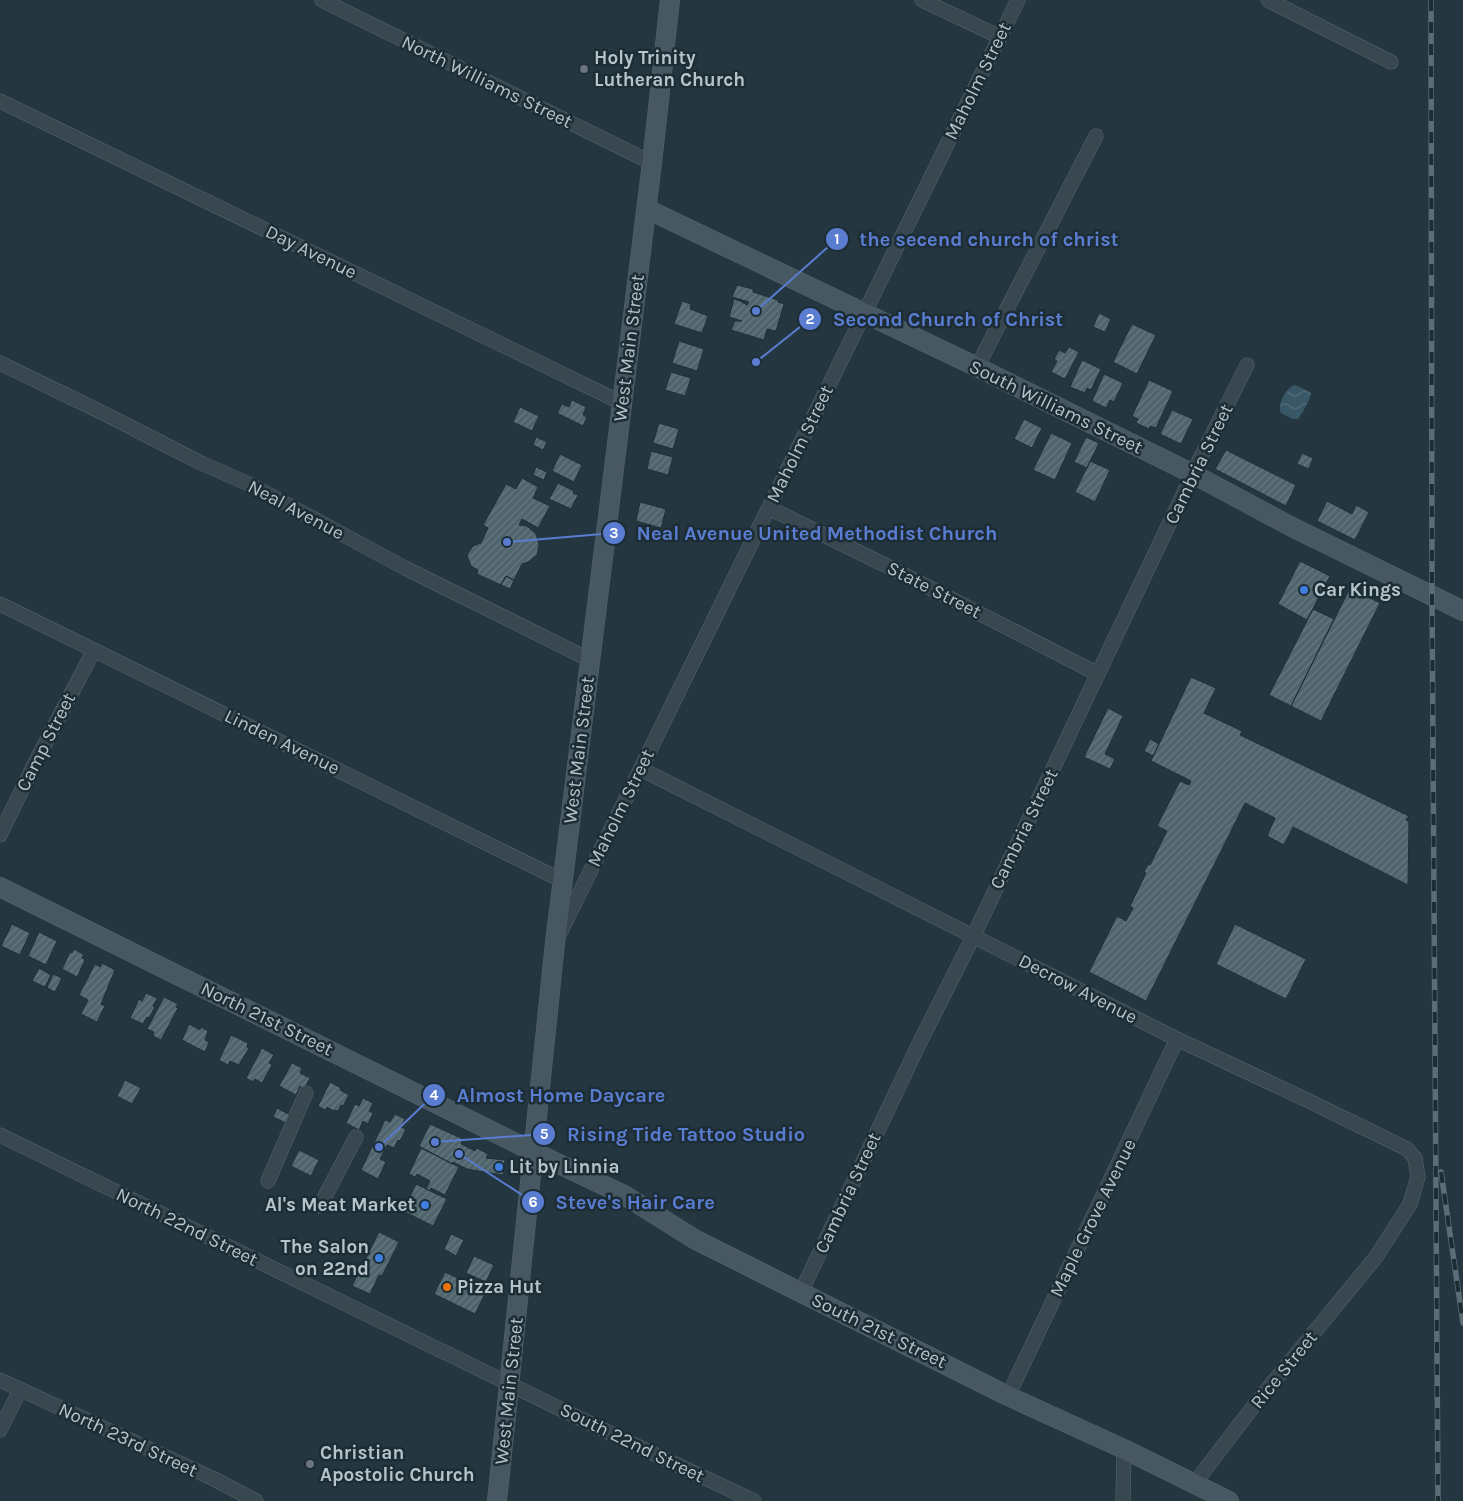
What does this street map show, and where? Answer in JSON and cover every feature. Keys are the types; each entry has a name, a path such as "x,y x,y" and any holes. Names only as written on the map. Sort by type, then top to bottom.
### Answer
{"main road":[{"name":"West Main Street","path":"498,1501 556,942 647,209 670,0"},
{"name":"South Williams Street","path":"647,209 977,367 1194,474 1292,527 1463,611"},
{"name":"North 21st Street","path":"0,887 534,1152"},
{"name":"South 21st Street","path":"534,1152 624,1195 696,1240 1008,1396 1124,1449 1229,1501"}],"street":[{"name":"North Williams Street","path":"322,0 652,163"},
{"path":"922,0 1000,37"},
{"name":"Maholm Street","path":"556,942 1018,0"},
{"path":"1268,0 1391,62"},
{"name":"Day Avenue","path":"0,100 622,403"},
{"path":"977,367 1096,136"},
{"name":"Neal Avenue","path":"0,363 199,462 251,485 405,568 590,660"},
{"name":"Cambria Street","path":"801,1292 1247,365"},
{"name":"State Street","path":"769,508 1098,674"},
{"name":"Linden Avenue","path":"0,604 563,881"},
{"name":"Camp Street","path":"0,835 94,650"},
{"name":"Decrow Avenue","path":"641,769 1178,1039 1407,1149 1416,1158 1418,1177 1410,1204 1376,1258"},
{"name":"Maple Grove Avenue","path":"1008,1396 1178,1039"},
{"path":"268,1181 306,1093"},
{"name":"North 22nd Street","path":"0,1135 510,1384"},
{"path":"320,1206 356,1137"},
{"name":"Rice Street","path":"1194,1484 1256,1403 1376,1258"},
{"name":"North 23rd Street","path":"0,1380 214,1479 256,1501"},
{"name":"South 22nd Street","path":"510,1384 754,1501"},
{"path":"0,1430 20,1390"},
{"path":"1123,1501 1124,1449"}],"water":[{"path":"1295,385 1311,393 1298,419 1293,419 1281,413 1280,409 1283,397 1288,389"}],"building":[{"path":"737,285 753,289 753,292 778,300 778,302 784,304 776,331 767,329 764,340 731,330 735,321 742,321 729,317 734,299 747,305 749,302 732,297"},
{"path":"682,301 691,304 690,309 708,316 702,333 674,324"},
{"path":"1099,313 1111,319 1105,332 1093,327"},
{"path":"1132,324 1156,335 1137,374 1113,362"},
{"path":"679,341 704,349 697,371 672,363"},
{"path":"1069,347 1079,352 1065,379 1051,372 1057,361 1054,359 1059,350 1065,353"},
{"path":"1082,360 1101,369 1091,390 1087,388 1085,393 1070,387"},
{"path":"671,372 691,378 685,396 665,390"},
{"path":"1104,374 1123,383 1114,402 1110,400 1106,408 1092,401"},
{"path":"1149,380 1173,391 1156,428 1150,426 1149,429 1136,423 1138,419 1132,416"},
{"path":"572,400 586,407 583,415 587,417 583,426 557,413 562,404 569,407"},
{"path":"520,407 539,416 532,431 513,422"},
{"path":"1172,410 1193,419 1181,444 1160,434"},
{"path":"1024,419 1042,428 1032,448 1014,439"},
{"path":"659,423 679,429 673,449 653,443"},
{"path":"1051,433 1072,443 1055,480 1033,470"},
{"path":"536,437 547,442 543,450 533,445"},
{"path":"1086,437 1099,443 1087,468 1074,462"},
{"path":"1226,450 1296,485 1286,506 1215,469"},
{"path":"651,451 673,457 668,475 647,469"},
{"path":"1302,453 1313,458 1309,469 1297,464"},
{"path":"560,454 582,465 574,482 552,471"},
{"path":"1090,461 1110,470 1095,502 1075,492"},
{"path":"536,467 547,472 544,480 533,475"},
{"path":"522,478 538,487 533,498 550,506 538,528 522,519 519,525 527,526 536,534 539,545 537,555 522,564 514,580 506,576 501,585 477,574 478,570 471,566 467,555 473,546 481,543 488,528 483,525 506,484 516,489"},
{"path":"558,483 578,495 571,509 549,499"},
{"path":"1327,501 1352,514 1356,505 1369,512 1355,540 1317,521"},
{"path":"640,502 666,509 661,528 636,521"},
{"name":"Car Kings","path":"1300,561 1330,576 1307,620 1278,604"},
{"path":"506,576 514,580 510,589 501,585"},
{"path":"1350,588 1380,603 1321,721 1291,706"},
{"path":"1313,609 1334,619 1291,706 1269,695"},
{"path":"1191,677 1216,688 1204,713 1242,731 1240,735 1409,816 1406,820 1409,822 1408,885 1293,827 1284,845 1267,836 1275,818 1245,803 1146,1001 1089,972 1117,916 1126,921 1133,908 1130,906 1146,873 1144,872 1148,864 1150,865 1167,831 1157,826 1180,781 1189,785 1191,781 1151,761"},
{"path":"1108,708 1123,716 1105,754 1115,759 1110,769 1084,757"},
{"path":"1150,739 1159,744 1153,756 1144,751"},
{"path":"12,924 30,933 20,955 1,946"},
{"path":"1235,924 1306,959 1286,999 1216,964"},
{"path":"39,932 57,941 46,965 28,956"},
{"path":"74,949 84,955 82,958 85,960 77,977 62,969 70,952 72,953"},
{"path":"102,963 115,970 101,1004 105,1006 97,1022 81,1014 88,1000 79,995 95,964 100,967"},
{"path":"39,968 51,975 45,987 32,981"},
{"path":"53,974 62,978 55,992 47,988"},
{"path":"146,993 157,998 153,1006 155,1007 143,1024 130,1018 139,999 142,1001"},
{"path":"164,997 178,1004 176,1007 178,1008 161,1040 153,1036 154,1032 147,1029"},
{"path":"189,1024 200,1030 201,1027 208,1031 205,1040 209,1042 205,1052 182,1040"},
{"path":"231,1035 248,1043 247,1047 249,1048 239,1065 230,1061 228,1065 219,1060"},
{"path":"262,1048 274,1055 269,1063 272,1065 262,1083 255,1079 253,1082 246,1078"},
{"path":"292,1063 302,1068 300,1073 310,1078 304,1089 300,1086 296,1095 279,1086"},
{"path":"125,1080 141,1088 132,1104 117,1096"},
{"path":"330,1082 349,1095 338,1111 327,1107 325,1110 318,1106"},
{"path":"363,1098 373,1103 369,1111 373,1113 368,1124 363,1121 359,1130 346,1123 355,1104 359,1106"},
{"path":"277,1108 290,1115 286,1123 273,1117"},
{"path":"395,1114 405,1119 401,1127 406,1129 394,1148 387,1145 380,1159 386,1162 378,1179 361,1170 385,1120 390,1122"},
{"path":"430,1124 463,1139 461,1144 475,1151 477,1148 488,1154 486,1158 505,1160 503,1175 467,1169 453,1162 452,1164 419,1146"},
{"path":"421,1148 459,1167 445,1195 431,1188 430,1191 426,1189 430,1181 417,1174 415,1177 409,1174"},
{"path":"299,1150 319,1160 311,1176 291,1166"},
{"name":"Al's Meat Market","path":"416,1184 447,1199 433,1226 403,1211"},
{"name":"The Salon on 22nd","path":"379,1232 399,1242 382,1276 379,1275 370,1294 352,1286"},
{"path":"451,1234 464,1240 456,1256 444,1249"},
{"path":"474,1256 494,1265 486,1282 466,1273"},
{"path":"445,1272 486,1292 475,1314 434,1294"}],"railway":[{"path":"1431,0 1432,595 1438,1501"},
{"path":"1441,1172 1463,1323"}],"place":[{"name":"Holy Trinity Lutheran Church","path":"584,69"},
{"name":"the secend church of christ","path":"756,311"},
{"name":"Second Church of Christ","path":"756,362"},
{"name":"Neal Avenue United Methodist Church","path":"507,542"},
{"name":"Car Kings","path":"1304,590"},
{"name":"Rising Tide Tattoo Studio","path":"435,1142"},
{"name":"Almost Home Daycare","path":"379,1147"},
{"name":"Steve's Hair Care","path":"459,1154"},
{"name":"Lit by Linnia","path":"499,1167"},
{"name":"Al's Meat Market","path":"425,1205"},
{"name":"The Salon on 22nd","path":"379,1258"},
{"name":"Pizza Hut","path":"447,1287"},
{"name":"Christian Apostolic Church","path":"310,1464"}]}
